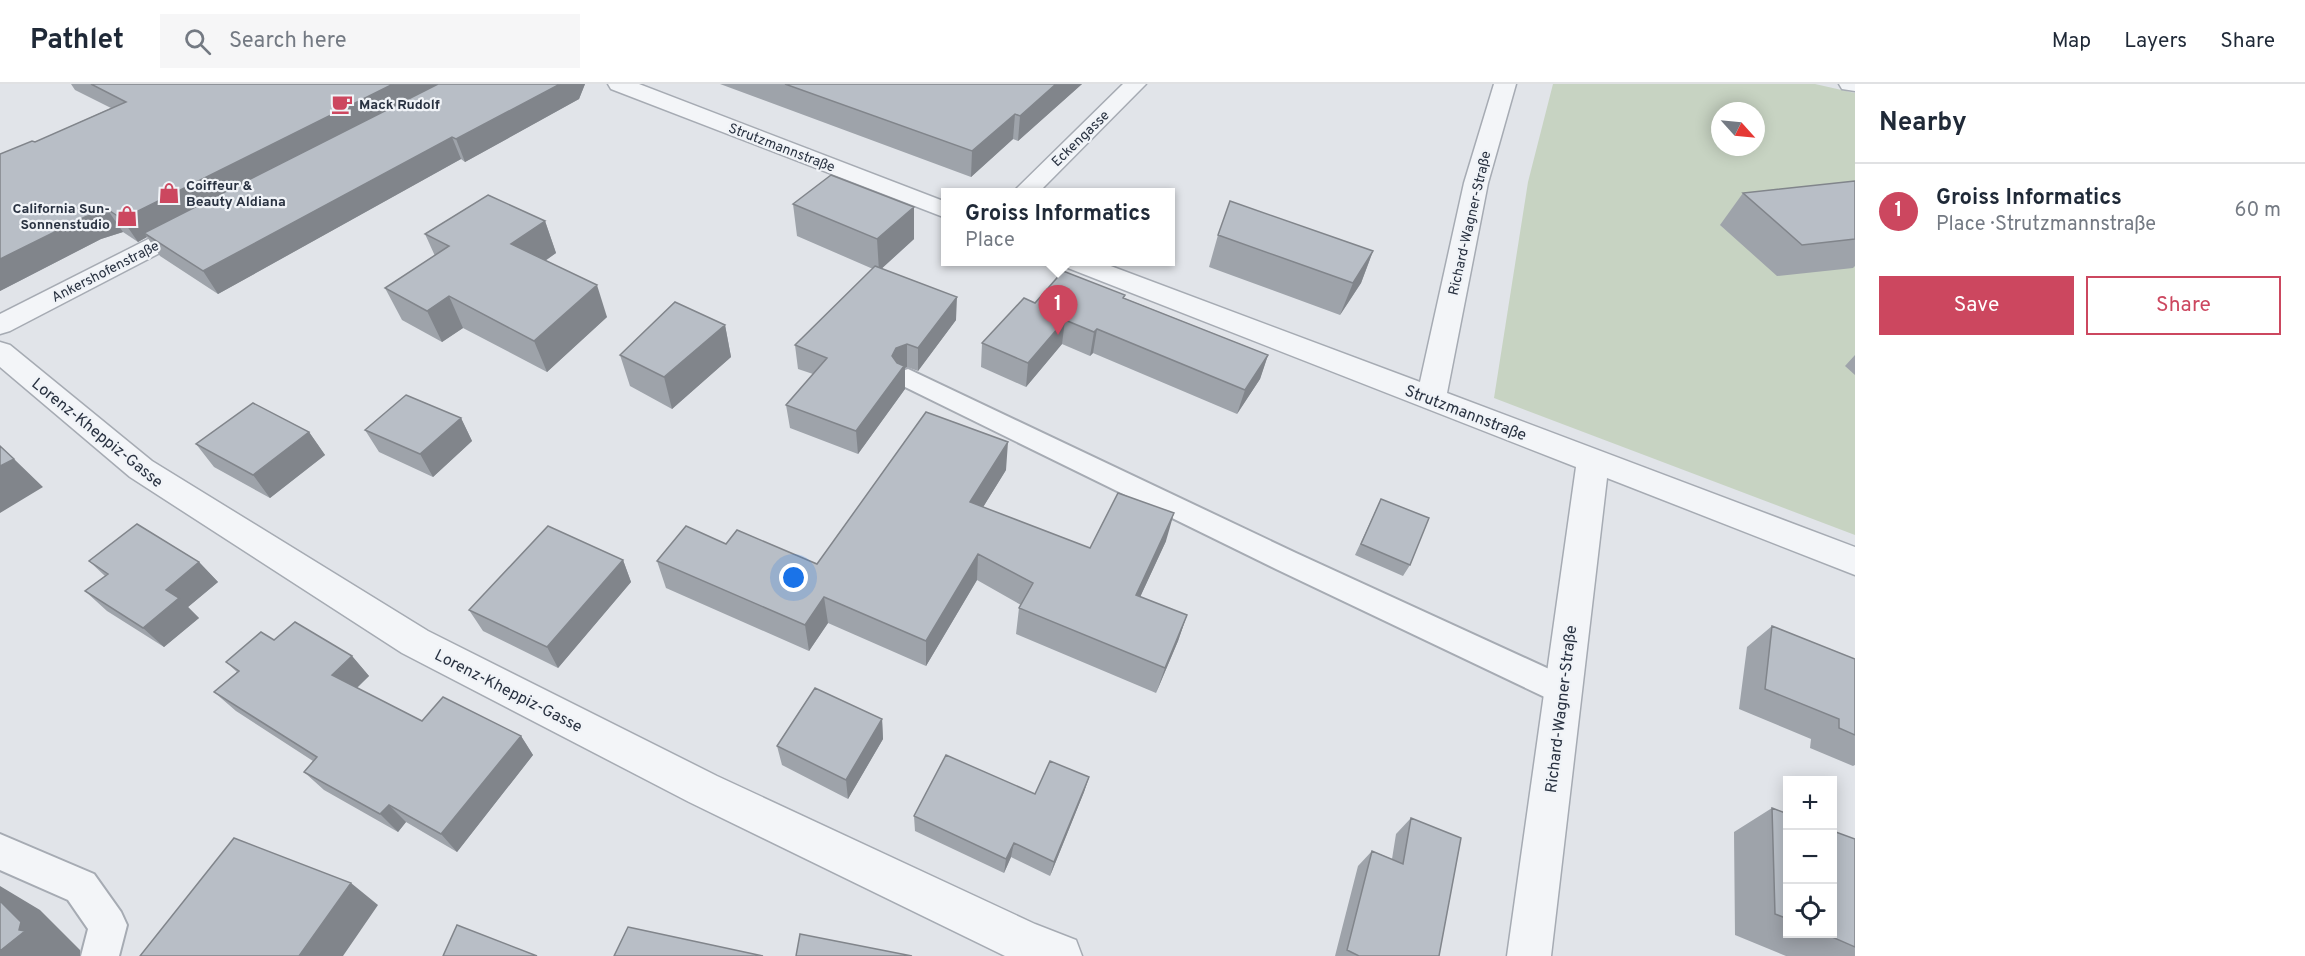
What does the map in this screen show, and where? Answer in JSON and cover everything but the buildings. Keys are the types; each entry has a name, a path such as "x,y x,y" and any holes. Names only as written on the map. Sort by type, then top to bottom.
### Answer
{"street":[{"name":"Strutzmannstraße","path":"619,84 941,209"},
{"name":"Eckengasse","path":"1028,188 1136,84"},
{"name":"Richard-Wagner-Straße","path":"1431,398 1476,183 1505,84"},
{"path":"1850,84 1855,85"},
{"name":"Ankershofenstraße","path":"0,325 213,216"},
{"name":"Strutzmannstraße","path":"1090,266 1855,561"},
{"name":"Lorenz-Kheppiz-Gasse","path":"0,352 141,469 415,642 703,789 1026,943 1060,956"},
{"name":"Richard-Wagner-Straße","path":"1530,956 1562,690 1593,461"}],"lane":[{"path":"908,378 1286,561 1562,690"},
{"path":"0,852 81,887 108,925 100,956"}],"green space":[{"path":"1553,84 1815,84 1855,93 1855,535 1494,398 1528,182"}],"place":[{"name":"Mack Rudolf","path":"342,104"},
{"name":"Coiffeur & Beauty Aldiana","path":"169,193"},
{"name":"California Sun- Sonnenstudio","path":"127,216"},
{"name":"Groiss Informatics","path":"1058,335"}]}
